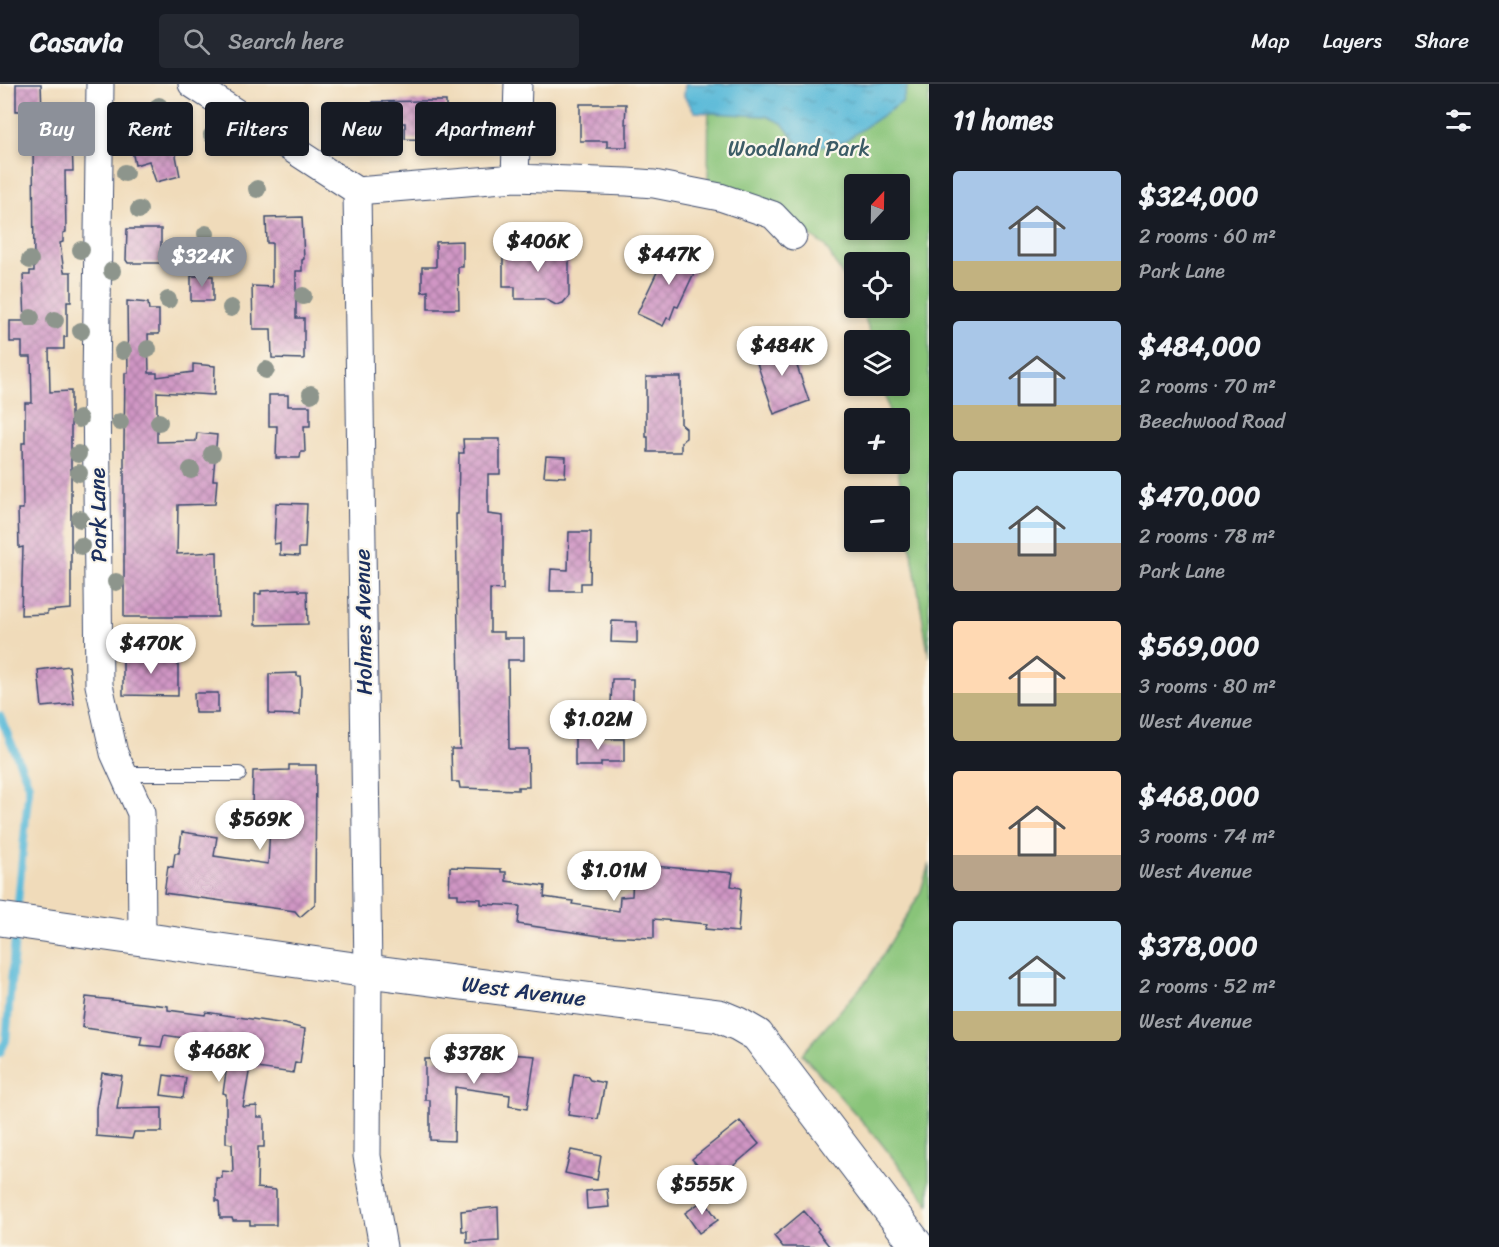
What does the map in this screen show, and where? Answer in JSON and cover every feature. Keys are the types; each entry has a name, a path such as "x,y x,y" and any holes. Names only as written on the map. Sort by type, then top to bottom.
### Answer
{"main road":[{"name":"West Avenue","path":"25,923 368,971 719,1016 757,1035 918,1247"}],"street":[{"name":"Park Lane","path":"100,84 96,384 99,685 114,753 141,813 142,938"},
{"path":"192,84 357,191 515,178 654,184 720,197 773,215 793,236"},
{"path":"515,178 518,84"},
{"name":"Holmes Avenue","path":"357,191 368,971 367,1156 383,1247"}],"lane":[{"path":"124,774 239,774"}],"green space":[{"name":"Woodland Park","path":"709,84 929,84 929,657 910,542 910,486 901,486 899,474 910,474 910,408 888,408 886,396 910,396 910,330 869,330 865,318 910,318 910,252 844,252 844,278 825,246 748,192 708,184"},
{"path":"929,864 929,1204 878,1139 802,1054 868,979 920,894"}],"water":[{"path":"685,84 908,84 902,102 843,142 826,146 798,144 782,123 766,116 695,112 684,96"}],"building":[{"path":"16,84 41,84 42,102 18,102 18,111 16,111"},
{"path":"446,101 415,102 415,139 405,139 403,102 373,102"},
{"path":"580,104 626,104 627,147 607,147 607,141 580,141"},
{"path":"33,156 72,156 73,171 65,171 66,232 63,233 63,242 60,243 64,272 71,272 71,302 67,302 67,337 64,337 64,349 49,349 50,392 71,391 71,609 47,611 47,614 21,615 23,547 19,548 18,509 23,509 22,443 25,443 25,403 32,403 31,357 22,357 22,342 10,342 10,321 25,321 23,275 30,275 30,271 34,271"},
{"path":"133,156 176,156 180,176 156,182 149,161 135,165"},
{"path":"302,217 304,259 302,260 302,271 296,271 296,318 304,318 304,359 272,358 271,329 253,329 252,286 272,287 272,243 267,243 266,218"},
{"path":"127,229 161,229 161,263 128,263 126,260"},
{"path":"463,241 463,267 458,267 459,309 428,309 428,291 422,292 422,267 436,267 436,242"},
{"path":"538,246 569,247 569,296 563,303 556,305 545,299 515,299 515,287 503,287 503,250 538,250"},
{"path":"672,246 700,260 678,307 675,306 670,319 667,318 663,326 637,314"},
{"path":"191,276 213,276 213,301 191,301"},
{"path":"127,301 148,303 149,310 159,310 159,334 148,334 149,373 157,373 157,377 193,372 193,364 215,366 214,395 157,392 157,442 196,441 197,433 217,435 213,480 217,480 215,504 178,505 177,554 217,552 218,617 124,617"},
{"path":"792,340 800,365 797,366 809,401 774,414 754,354"},
{"path":"646,377 681,377 681,424 686,428 686,438 681,442 681,452 648,452"},
{"path":"269,395 288,395 288,406 310,406 310,426 304,426 305,452 301,452 300,458 276,458 277,426 269,426"},
{"path":"463,439 500,439 500,474 488,474 488,514 503,516 503,590 490,589 490,632 504,632 504,638 524,638 524,660 508,660 509,749 528,749 529,787 518,787 518,790 460,788 459,782 452,782 451,749 460,749 456,514 458,514 459,453 464,453"},
{"path":"546,456 566,457 565,477 544,476"},
{"path":"276,503 307,504 305,548 299,548 299,556 280,555 280,543 274,544"},
{"path":"569,532 591,532 590,583 581,583 581,591 550,591 551,569 568,570"},
{"path":"299,589 299,591 307,591 308,624 255,625 255,594 261,594 261,591"},
{"path":"612,621 637,622 637,643 611,642"},
{"path":"123,655 178,655 178,696 123,695"},
{"path":"69,666 74,704 42,707 38,670"},
{"path":"297,673 297,676 300,676 301,688 300,715 269,714 269,674"},
{"path":"612,679 633,679 633,703 611,703"},
{"path":"194,693 218,693 218,713 195,713"},
{"path":"592,737 592,739 624,739 624,762 601,762 601,766 575,766 575,738"},
{"path":"289,765 316,765 315,904 300,917 295,911 164,893 168,866 173,867 175,853 179,853 182,832 217,837 214,856 268,864 271,806 252,807 253,771 289,770"},
{"path":"654,866 733,873 731,886 741,888 738,932 705,929 707,924 654,919 654,938 600,936 518,924 520,906 481,904 481,899 458,898 458,894 449,894 450,867 501,869 501,872 506,872 506,881 545,886 544,897 619,911 620,897 632,896 633,872 654,873"},
{"path":"86,997 168,1006 168,1010 205,1015 206,1012 305,1029 300,1063 295,1062 293,1073 250,1067 243,1107 257,1106 257,1117 264,1119 264,1147 258,1147 257,1188 276,1190 276,1225 250,1225 250,1221 220,1218 219,1201 216,1201 216,1178 222,1178 222,1171 233,1172 232,1144 226,1143 226,1094 223,1093 230,1045 164,1035 161,1047 140,1045 142,1036 82,1027"},
{"path":"480,1052 535,1056 527,1109 509,1106 510,1095 455,1087 454,1141 430,1140 430,1100 425,1100 425,1059 479,1059"},
{"path":"102,1073 122,1076 117,1109 162,1108 162,1132 134,1132 132,1139 96,1136 96,1108"},
{"path":"574,1074 605,1083 598,1119 568,1115"},
{"path":"164,1075 186,1078 183,1098 161,1095"},
{"path":"740,1121 759,1144 713,1183 692,1159"},
{"path":"571,1150 601,1156 597,1180 565,1173"},
{"path":"607,1189 609,1207 587,1209 586,1191"},
{"path":"704,1200 718,1220 699,1233 685,1213"},
{"path":"498,1207 499,1241 467,1243 467,1231 462,1231 461,1211"},
{"path":"804,1211 830,1247 783,1247 774,1236"}],"waterway":[{"path":"0,716 29,785 17,913"},
{"path":"0,1053 6,1041 16,927"}]}
